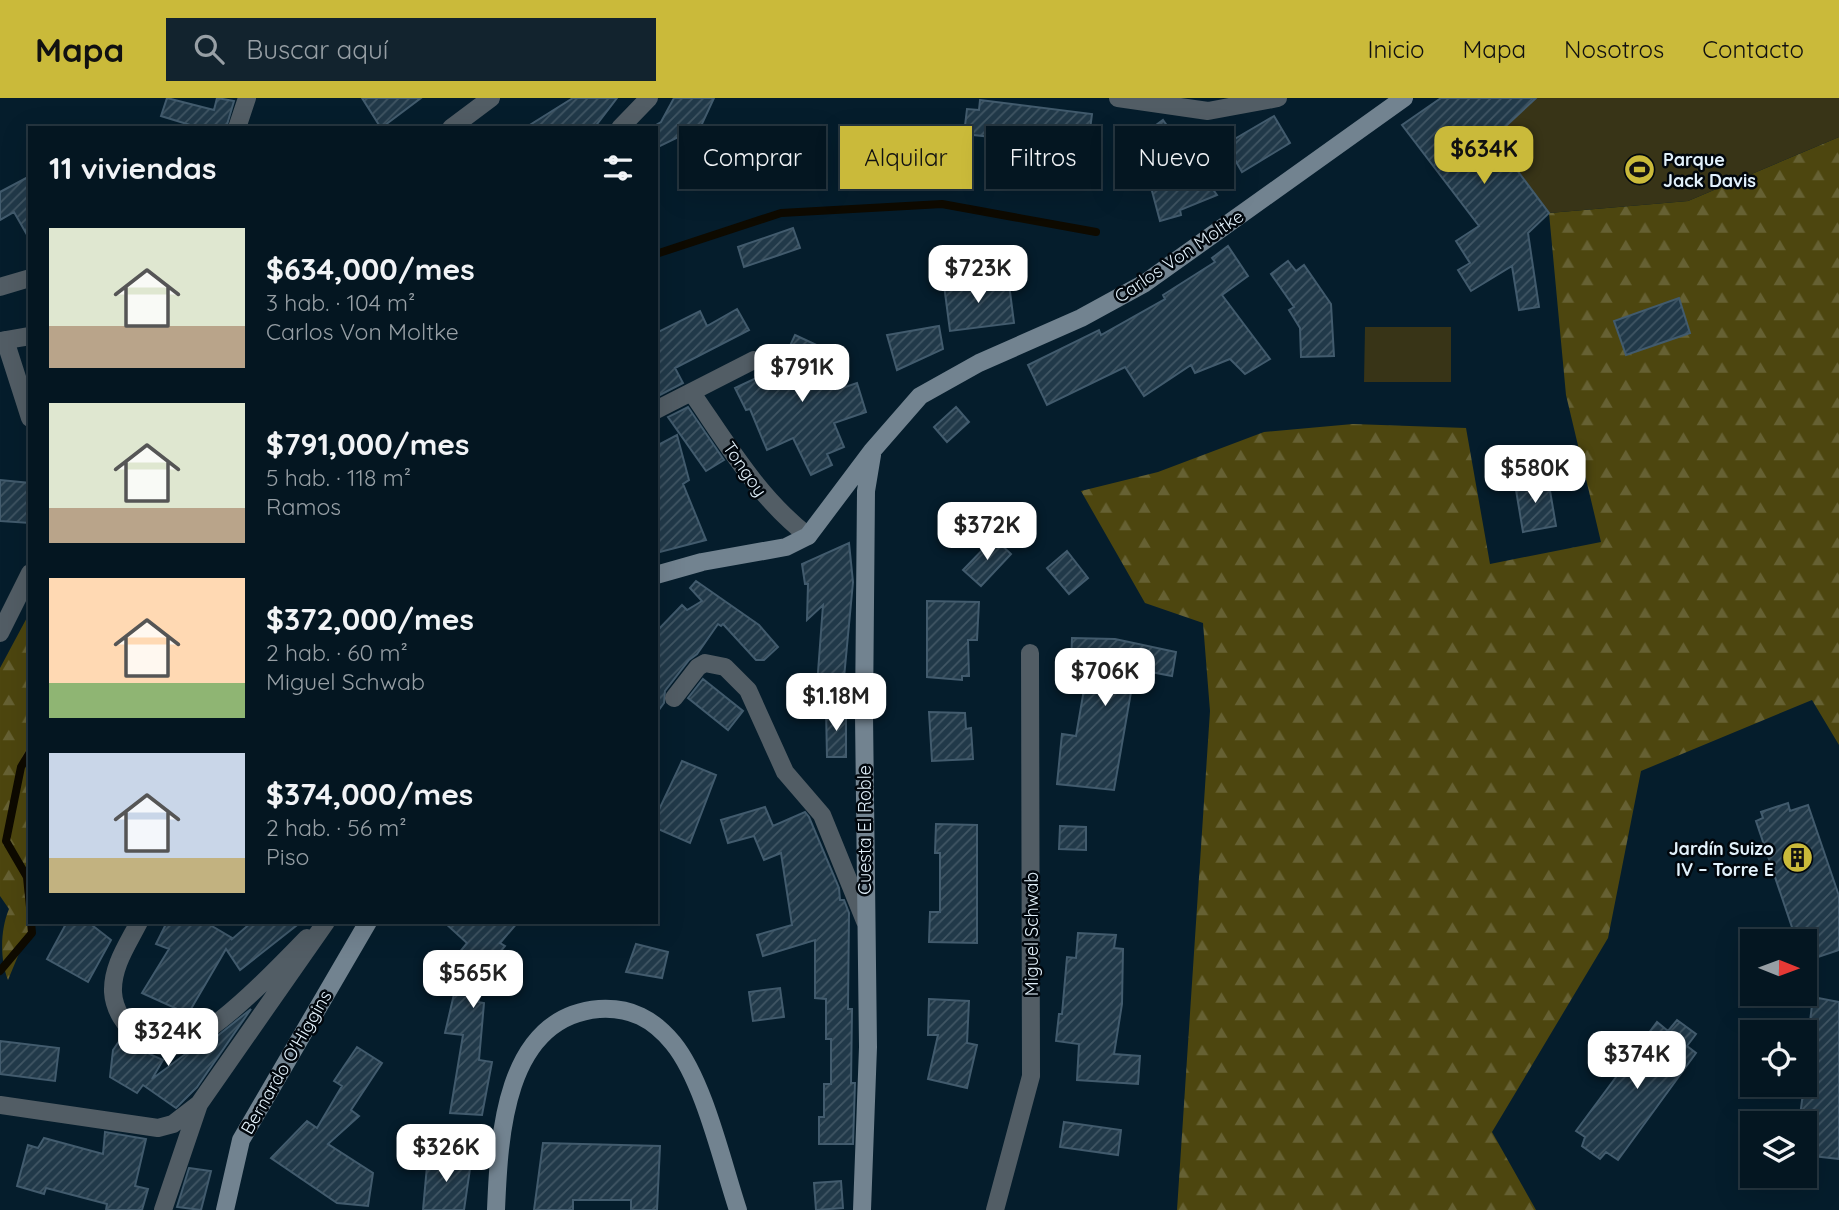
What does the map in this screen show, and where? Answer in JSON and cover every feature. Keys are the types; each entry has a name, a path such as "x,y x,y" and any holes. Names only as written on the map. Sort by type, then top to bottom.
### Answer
{"main road":[{"name":"Carlos Von Moltke","path":"872,451 920,396 1013,348 1081,318 1144,283 1404,98"},
{"path":"658,574 702,562 786,547 808,536 872,451"},
{"name":"Cuesta El Roble","path":"862,1210 868,1047 865,921 866,491 872,451"},
{"name":"Bernardo O'Higgins","path":"225,1210 241,1140 367,924"},
{"path":"496,1210 498,1155 506,1104 525,1056 542,1034 565,1019 591,1010 612,1008 651,1020 674,1044 692,1075 738,1210"}],"street":[{"path":"238,126 247,98"},
{"path":"454,126 491,98"},
{"path":"622,126 649,98"},
{"path":"1118,98 1208,111 1278,98"},
{"path":"0,287 28,279"},
{"path":"28,336 3,341 28,412"},
{"path":"658,409 754,360"},
{"name":"Tongoy","path":"692,393 762,494 779,514 808,536"},
{"path":"0,633 28,577"},
{"name":"Miguel Schwab","path":"995,1210 1031,1076 1030,653"},
{"path":"674,698 698,667 705,663 725,667 748,690 785,772 822,815 865,921"},
{"path":"138,924 117,964 113,992 120,1018 143,1040 164,1046 188,1042 218,1021 322,924"},
{"path":"163,1210 199,1104 323,924"},
{"path":"0,1105 158,1128 173,1124 199,1104"}],"green space":[{"path":"1839,137 1839,745 1812,700 1641,771 1608,938 1492,1132 1536,1210 1177,1210 1210,711 1203,623 1145,603 1081,491 1158,472 1264,432 1353,424 1466,428 1490,564 1601,542 1566,395 1549,213 1688,201"},
{"path":"28,616 28,924 31,924 8,980 2,945 9,909 0,896 0,668"}],"shaded area":[{"name":"Parque Jack Davis","path":"1463,98 1839,98 1839,137 1688,201 1549,213"},
{"path":"1365,327 1451,327 1451,382 1364,382"}],"building":[{"path":"167,98 214,110 217,98 234,101 227,126 194,126 161,116"},
{"path":"362,98 421,98 384,126 380,126"},
{"path":"573,98 617,98 596,126 528,126"},
{"path":"674,98 714,98 701,126 679,126 679,137 658,147 656,125 661,122"},
{"path":"1441,98 1536,98 1493,138 1549,213 1528,233 1539,307 1519,310 1512,266 1471,291 1458,270 1470,263 1456,241 1479,226 1402,125"},
{"path":"980,100 1092,114 1090,126 986,126 986,136 972,135 972,126 965,126 967,109 979,110"},
{"path":"1274,116 1290,143 1242,172 1234,158 1234,139"},
{"path":"1163,120 1167,126 1155,126"},
{"path":"28,177 28,236 14,212 0,220 0,192"},
{"path":"1151,189 1213,189 1217,195 1180,210 1181,215 1160,221"},
{"path":"793,228 800,248 744,267 738,247"},
{"path":"1228,246 1248,276 1222,295 1270,359 1245,374 1230,359 1195,373 1191,365 1144,396 1125,367 1047,405 1028,365 1099,330 1101,335 1165,299 1163,295 1215,262 1212,258"},
{"path":"1288,261 1296,271 1304,265 1331,304 1334,356 1301,357 1300,328 1289,310 1294,307 1271,274"},
{"path":"980,280 981,287 1009,284 1014,323 950,331 944,285"},
{"path":"1679,298 1690,333 1626,355 1614,321"},
{"path":"737,309 749,330 675,368 683,383 658,396 658,332 700,311 707,326"},
{"path":"939,326 943,349 897,370 887,335"},
{"path":"795,335 823,348 821,352 845,387 857,383 866,412 834,423 844,447 827,454 832,465 811,475 793,438 767,450 750,409 746,410 735,388 771,371 775,378"},
{"path":"688,407 724,460 706,471 668,417"},
{"path":"956,407 969,422 947,442 934,427"},
{"path":"677,435 689,480 683,484 706,540 658,552 658,445"},
{"path":"1548,479 1556,526 1523,532 1515,484"},
{"path":"0,480 28,483 28,523 0,521"},
{"path":"994,538 1011,554 981,586 963,570"},
{"path":"849,543 853,582 842,699 816,699 823,605 807,620 808,584 805,584 802,564"},
{"path":"1067,551 1088,578 1069,594 1047,568"},
{"path":"696,581 759,625 778,647 764,660 756,660 723,624 718,624 697,654 689,660 665,691 664,703 658,711 658,630 682,605 687,610 702,601 690,588"},
{"path":"927,601 979,602 977,640 968,640 969,676 962,676 962,680 927,677"},
{"path":"1072,638 1115,639 1176,652 1172,676 1135,669 1114,790 1057,784 1062,734 1076,736 1088,666 1071,665"},
{"path":"703,679 743,711 728,730 688,698"},
{"path":"826,709 846,709 846,757 827,757"},
{"path":"929,712 965,713 966,729 971,728 973,759 932,761"},
{"path":"682,761 716,775 690,843 658,829 658,812"},
{"name":"Jardín Suizo IV – Torre E","path":"1788,803 1790,811 1808,805 1839,896 1839,950 1817,957 1817,929 1793,929 1756,821 1763,818 1761,812"},
{"path":"765,807 773,826 805,812 809,817 839,888 840,900 844,900 849,913 848,1009 852,1009 851,1083 855,1083 853,1144 819,1144 819,1117 824,1117 824,1084 831,1084 831,1039 826,1039 826,999 815,998 815,940 763,956 757,935 792,925 781,853 764,860 754,836 728,843 721,820"},
{"path":"936,824 977,825 977,943 929,942 930,912 940,912 940,853 935,853"},
{"path":"1060,826 1086,827 1086,850 1059,849"},
{"path":"66,924 91,924 111,940 88,982 47,959"},
{"path":"166,924 208,924 232,938 231,940 250,924 298,924 240,970 226,949 188,1014 142,993 169,949 156,944"},
{"path":"446,924 516,924 500,943 505,946 494,959 478,1002 484,1003 479,1060 492,1062 482,1115 450,1113 463,1035 445,1033 463,955 459,953 467,943"},
{"path":"1078,933 1116,935 1114,948 1123,949 1122,1004 1114,1054 1140,1056 1138,1084 1077,1080 1079,1044 1056,1041 1059,1014 1062,1014 1067,957 1076,958"},
{"path":"636,944 668,952 662,978 626,972"},
{"path":"780,988 784,1017 753,1021 749,992"},
{"path":"1817,998 1839,1002 1839,1159 1817,1156 1817,1111 1801,1111 1802,1097 1817,1097 1817,1020 1810,1020 1812,1006 1817,1006"},
{"path":"929,999 969,1001 967,1043 977,1045 967,1088 928,1079 938,1035 928,1035"},
{"path":"251,1009 197,1087 176,1108 143,1085 137,1093 110,1077 113,1050 122,1037 134,1047 163,1060 152,1079 184,1055 211,1041"},
{"path":"1677,1020 1696,1034 1687,1046 1696,1053 1618,1160 1606,1152 1600,1159 1582,1146 1585,1137 1576,1131 1657,1022 1668,1031"},
{"path":"0,1041 59,1048 55,1081 0,1074"},
{"path":"357,1047 382,1063 351,1110 359,1116 328,1144 373,1173 368,1206 337,1203 271,1158 307,1121 317,1128 342,1086 334,1081"},
{"path":"1064,1122 1121,1130 1118,1155 1060,1147"},
{"path":"105,1132 146,1139 135,1186 148,1189 142,1210 106,1210 107,1204 46,1188 44,1194 17,1186 28,1145 38,1148 44,1138 103,1154"},
{"path":"543,1143 660,1146 657,1210 631,1210 631,1200 573,1200 573,1210 534,1210"},
{"path":"428,1155 471,1162 464,1210 423,1210"},
{"path":"189,1168 211,1171 201,1210 177,1207"},
{"path":"841,1181 843,1208 816,1210 814,1183"}],"waterway":[{"path":"658,253 781,213 942,204 1096,232"},
{"path":"28,755 21,767 6,841 27,877 28,887"},
{"path":"0,971 32,933 31,924"}],"place":[{"name":"Parque Jack Davis","path":"1640,169"},
{"name":"Jardín Suizo IV – Torre E","path":"1797,858"}]}
